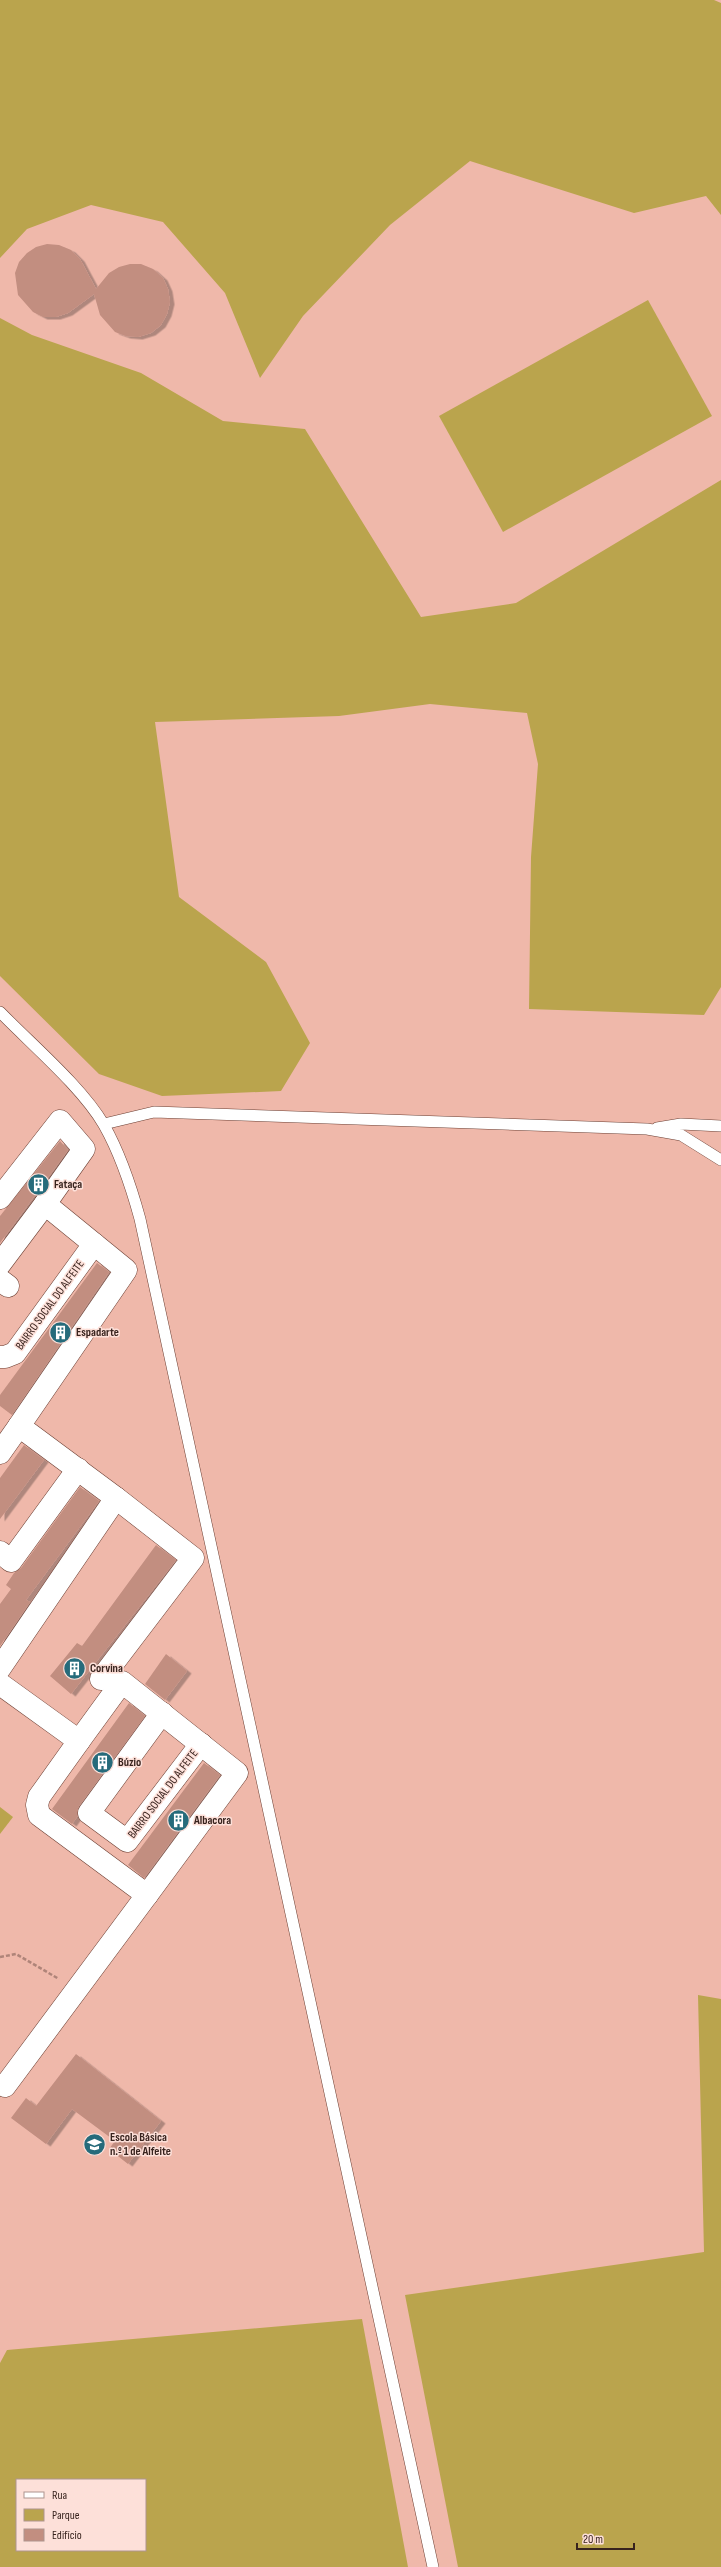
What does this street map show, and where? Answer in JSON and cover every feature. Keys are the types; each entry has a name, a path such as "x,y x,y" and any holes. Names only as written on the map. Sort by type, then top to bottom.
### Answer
{"street":[{"path":"0,1198 60,1121 84,1149 0,1264"},
{"path":"0,1453 126,1270 45,1204"},
{"name":"BAIRRO SOCIAL DO ALFEITE","path":"0,1357 5,1357 15,1353 94,1244"},
{"path":"19,1426 78,1469 193,1558 101,1679"},
{"path":"0,1552 11,1561 78,1469"},
{"path":"0,1668 116,1498"},
{"name":"BAIRRO SOCIAL DO ALFEITE","path":"5,2086 147,1895 237,1773 122,1682 39,1797 37,1805 39,1815 147,1895"},
{"path":"0,1684 78,1741"},
{"name":"BAIRRO SOCIAL DO ALFEITE","path":"162,1713 89,1813 127,1841 201,1744"}],"lane":[{"path":"0,1012 82,1096 104,1124 130,1181 140,1219 433,2567"},
{"path":"104,1124 154,1112 647,1129 681,1135 721,1160"},
{"path":"647,1129 681,1124 721,1126"}],"path":[{"path":"0,1957 16,1954 77,1989"}],"green space":[{"path":"0,0 714,0 721,3 721,215 706,196 634,213 470,161 390,225 303,316 260,378 225,293 163,222 91,205 27,229 0,258"},
{"path":"648,300 712,416 503,532 439,416"},
{"path":"0,318 32,335 141,373 223,421 305,429 421,617 516,603 721,480 721,987 704,1015 529,1009 531,857 538,764 527,713 430,704 339,716 155,722 179,897 266,962 310,1043 281,1091 162,1096 99,1074 0,976"},
{"path":"0,1807 13,1817 0,1834"},
{"path":"698,1995 721,1999 721,2567 458,2567 405,2295 704,2252"},
{"path":"362,2319 408,2567 0,2567 0,2363 7,2350"}],"building":[{"path":"47,244 59,245 71,250 80,259 96,289 109,273 119,267 130,264 141,264 153,269 163,278 168,289 170,302 167,314 161,325 151,333 138,337 126,336 115,332 100,315 94,294 68,313 56,317 43,317 33,312 18,295 15,273 19,262 27,253 36,247"},
{"path":"60,1141 68,1150 0,1243 0,1216"},
{"name":"Espadarte","path":"97,1263 109,1272 12,1415 0,1406 0,1395"},
{"path":"24,1445 44,1460 0,1519 0,1478"},
{"path":"80,1487 99,1501 26,1600 30,1602 0,1646 0,1604 11,1589 6,1585 14,1573 21,1568"},
{"path":"156,1545 176,1560 71,1694 50,1676 77,1643 82,1646"},
{"path":"166,1654 187,1671 165,1700 145,1684"},
{"name":"Búzio","path":"129,1703 145,1716 79,1806 77,1817 72,1824 52,1809"},
{"name":"Albacora","path":"204,1763 220,1775 144,1878 128,1865"},
{"path":"76,2054 161,2121 128,2164 109,2149 115,2141 72,2109 46,2144 11,2118 26,2098 36,2106"}],"place":[{"name":"Fataça","path":"39,1184"},
{"name":"Espadarte","path":"60,1332"},
{"name":"Corvina","path":"74,1668"},
{"name":"Búzio","path":"102,1762"},
{"name":"Albacora","path":"178,1820"},
{"name":"Escola Básica n.º 1 de Alfeite","path":"95,2144"}]}
